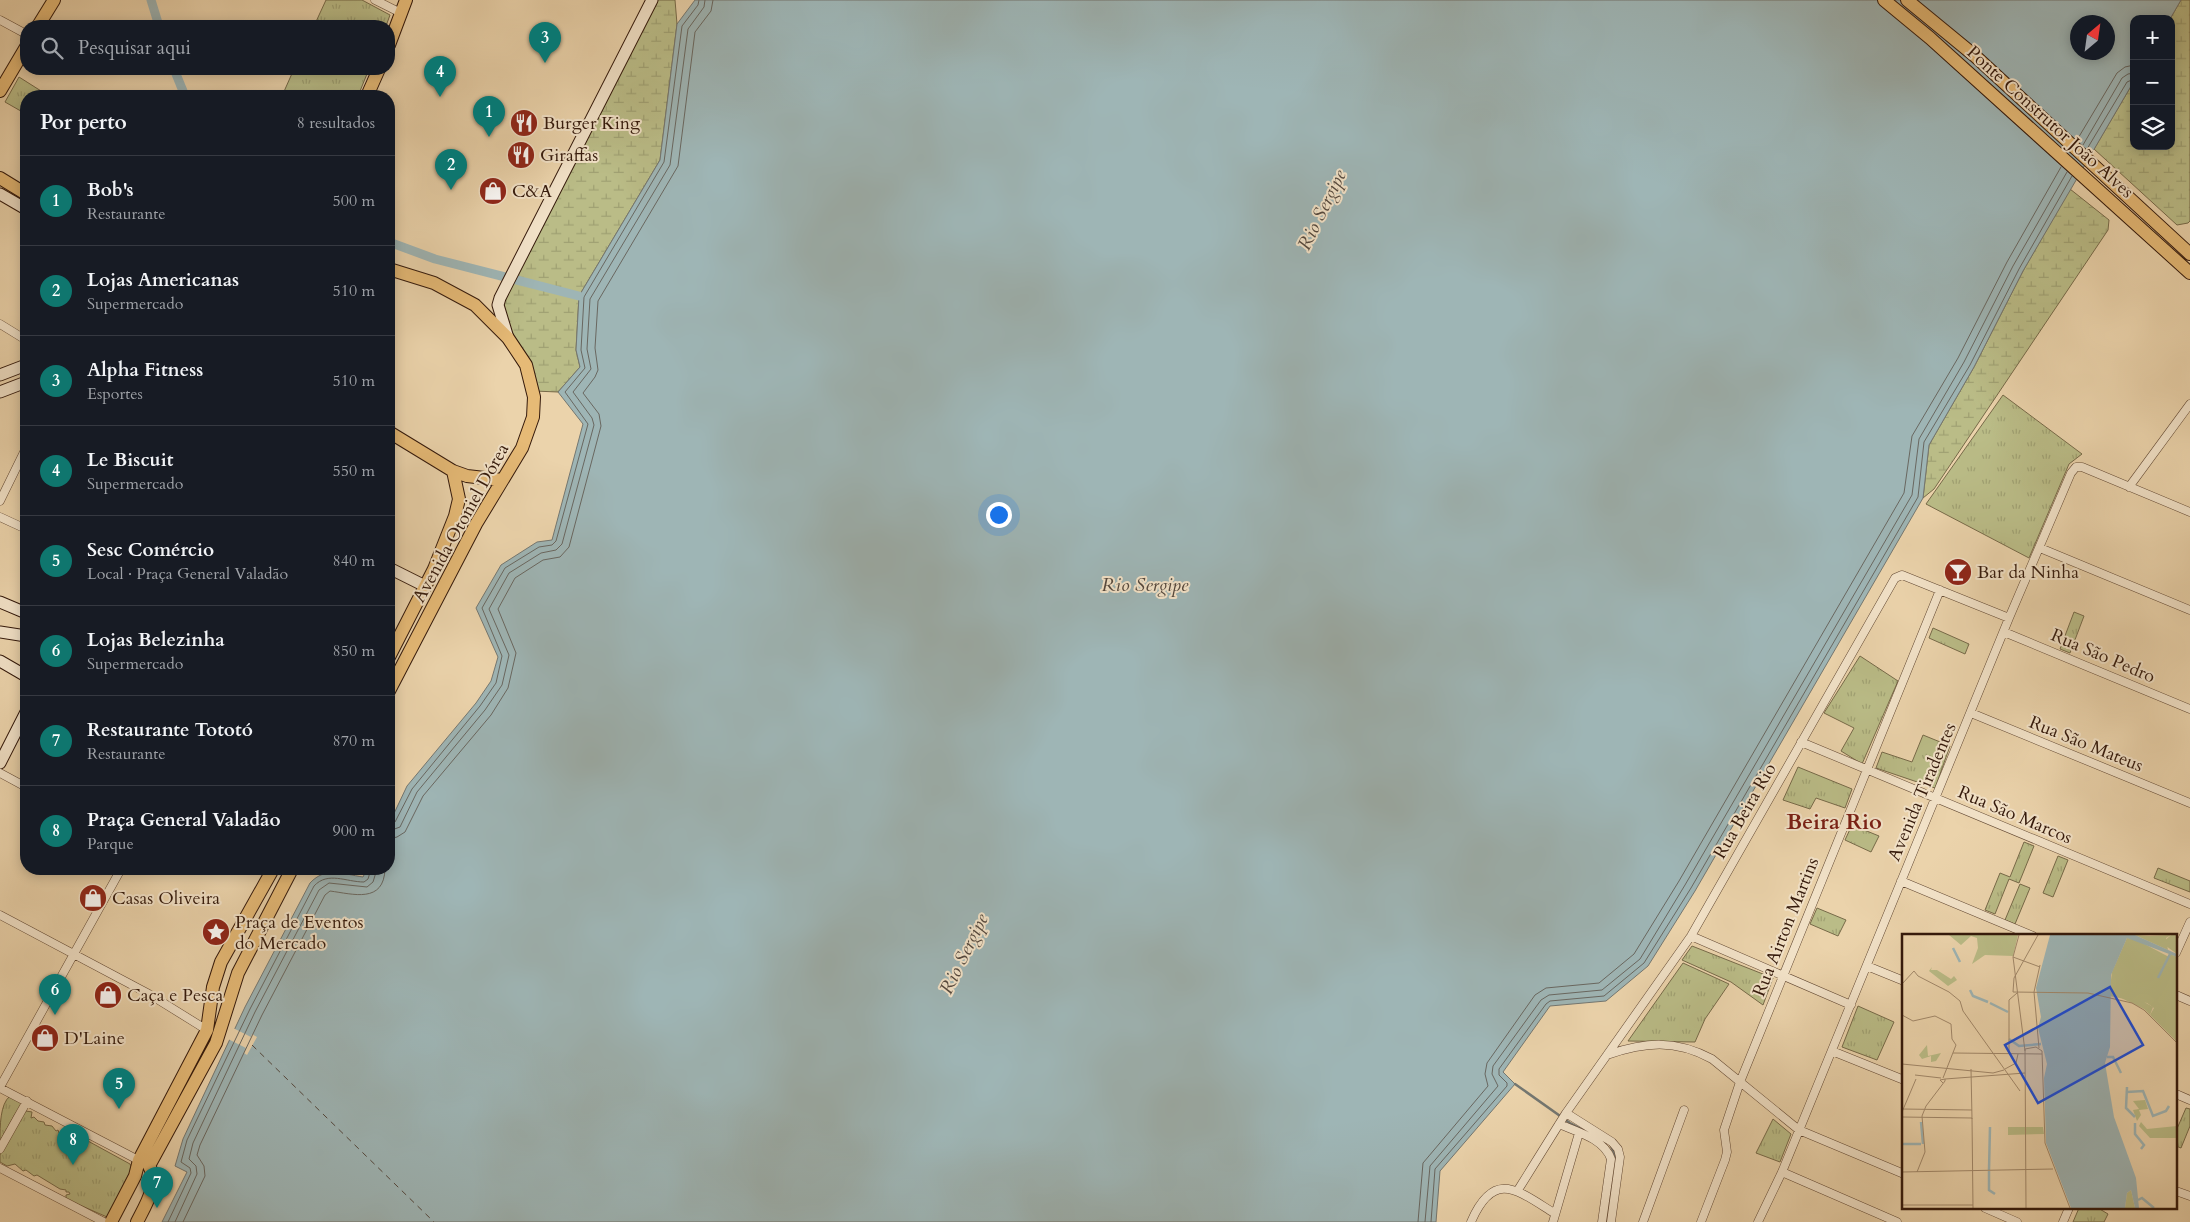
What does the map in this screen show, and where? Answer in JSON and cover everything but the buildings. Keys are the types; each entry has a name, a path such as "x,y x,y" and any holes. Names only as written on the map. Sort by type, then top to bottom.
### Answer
{"main road":[{"path":"42,20 54,0"},
{"path":"395,28 406,0"},
{"path":"508,338 499,302 652,0"},
{"name":"Ponte Construtor João Alves","path":"1884,0 1945,51 2190,273"},
{"name":"Ponte Construtor João Alves","path":"1907,0 1975,56 2190,254"},
{"path":"0,91 20,57"},
{"path":"370,90 376,75"},
{"path":"0,178 20,190"},
{"path":"0,194 20,206"},
{"name":"Avenida Otoniel Dórea","path":"395,271 434,283 475,305 508,338 526,365 534,391 533,417 522,448 476,524 395,679"},
{"path":"0,375 20,367"},
{"path":"0,392 20,384"},
{"path":"395,436 453,471 467,476 502,480"},
{"name":"Avenida Otoniel Dórea","path":"395,645 434,569 458,507 459,499 453,471"},
{"path":"395,571 425,586"},
{"path":"0,602 20,610"},
{"path":"0,632 20,635"},
{"path":"0,661 20,673"},
{"path":"0,763 20,724"},
{"path":"144,1163 207,1030 213,986 221,962 270,875"},
{"path":"111,1222 135,1176 216,1043 238,973 289,875"},
{"path":"137,1222 151,1190 153,1173 144,1163"}],"street":[{"path":"375,0 401,12"},
{"path":"0,20 20,31"},
{"path":"0,324 20,336"},
{"path":"2188,409 2129,486 2190,512"},
{"path":"0,501 20,460"},
{"name":"Avenida Tiradentes","path":"1758,1222 1782,1172 2009,618 2071,473 2076,468 2082,467 2129,486"},
{"path":"0,517 20,527"},
{"path":"2040,548 2190,610"},
{"name":"Rua Beira Rio","path":"1518,1190 1563,1118 1691,936 1895,578 1899,575 1940,590"},
{"path":"1940,590 2009,618"},
{"name":"Rua Airton Martins","path":"1701,1222 1725,1160 1727,1152 1724,1130 1740,1082 1940,590"},
{"name":"Rua São Pedro","path":"2004,632 2190,709"},
{"name":"Rua São Mateus","path":"1971,712 2190,803"},
{"name":"Rua São Marcos","path":"1801,742 2190,904"},
{"path":"0,773 20,784"},
{"path":"119,875 0,1087 144,1163"},
{"path":"1901,881 2028,934"},
{"path":"0,915 149,994 207,1030"},
{"path":"2178,949 2190,922"},
{"path":"1691,936 1851,1005"},
{"path":"1868,966 1902,981"},
{"path":"2178,996 2190,1000"},
{"path":"1606,1055 1627,1048 1651,1044 1675,1044 1698,1052 1712,1059 1799,1130 1902,1173"},
{"path":"1832,1051 1902,1079"},
{"path":"2178,1095 2190,1100"},
{"path":"0,1149 27,1101"},
{"path":"1643,1222 1684,1110"},
{"path":"1563,1118 1579,1133 1608,1149 1611,1159 1602,1222"},
{"path":"1563,1118 1612,1142 1618,1149 1620,1158 1611,1222"},
{"path":"1553,1222 1554,1213 1579,1133"},
{"path":"0,1168 104,1222"},
{"path":"1782,1172 1897,1222"},
{"path":"1471,1222 1483,1198 1492,1191 1504,1189 1518,1190 1554,1213"},
{"path":"2178,1192 2190,1196"},
{"path":"1990,1210 2017,1222"},
{"path":"2063,1222 2069,1210"}],"green space":[{"path":"326,0 362,0 390,15 388,20 317,20"},
{"path":"652,0 675,0 677,24 660,160 579,296 576,350 580,367 558,392 534,391 508,338 500,298"},
{"path":"2181,0 2190,0 2190,221 2177,225 2094,149 2130,88 2130,150 2175,150 2175,15 2172,15"},
{"path":"291,75 367,75 360,90 285,90"},
{"path":"19,77 40,90 20,90 20,111 5,102"},
{"path":"2070,189 2109,220 2108,230 1934,489 1923,498 1929,445 1974,367 2023,271"},
{"path":"2003,395 2082,454 2069,464 2029,558 1926,504"},
{"path":"2074,612 2084,616 2070,653 2060,649"},
{"path":"1933,628 1969,644 1965,654 1929,638"},
{"path":"1860,656 1898,681 1862,764 1841,751 1854,728 1824,713"},
{"path":"1923,735 1950,746 1935,788 1876,768 1882,752 1912,762"},
{"path":"1798,767 1852,789 1845,808 1816,798 1810,809 1783,800"},
{"path":"1852,825 1879,836 1871,852 1845,840"},
{"path":"2024,842 2034,846 2019,883 2009,879 1995,914 1985,910 2000,873 2010,877"},
{"path":"2058,856 2068,860 2053,897 2043,893"},
{"path":"2158,868 2190,881 2190,892 2154,878"},
{"path":"2020,884 2030,888 2015,924 2005,920"},
{"path":"1817,908 1846,920 1838,936 1810,924"},
{"path":"1692,946 1773,978 1763,1005 1731,982 1682,960"},
{"path":"1683,963 1729,984 1705,1019 1695,1042 1628,1041"},
{"path":"1858,1006 1894,1022 1877,1060 1842,1047"},
{"path":"10,1096 20,1101 22,1105 0,1141 2,1110"},
{"path":"2186,1108 2190,1109 2190,1126 2181,1148 2178,1147 2178,1126"},
{"path":"26,1111 32,1112 31,1118 34,1117 38,1121 44,1122 45,1125 52,1126 59,1133 69,1137 77,1135 130,1164 132,1168 107,1217 66,1199 66,1195 70,1194 69,1192 60,1189 37,1175 34,1176 26,1170 23,1171 15,1164 7,1166 0,1162 0,1155 20,1115"},
{"path":"1773,1119 1791,1134 1780,1162 1756,1153"},
{"path":"2078,1210 2101,1210 2108,1214 2104,1222 2073,1222"}],"water":[{"name":"Rio Sergipe","path":"695,0 2181,0 2172,15 2130,15 2130,88 2023,271 1974,367 1929,445 1923,498 1695,891 1648,966 1606,1001 1550,1006 1503,1072 1515,1084 1440,1171 1436,1222 162,1222 187,1172 175,1166 183,1139 245,1007 310,883 320,875 363,877 364,875 395,875 395,811 407,786 476,703 491,681 498,657 476,608 501,565 537,542 552,540 583,424 558,392 580,367 576,350 579,296 660,160 677,24"}],"pier":[{"path":"233,1028 251,1037 252,1034 257,1037 247,1055 244,1053 246,1048 228,1039"}],"waterway":[{"path":"151,0 157,20"},
{"path":"176,75 183,90"},
{"path":"395,244 435,259 579,296"},
{"path":"1515,1084 1570,1123 1585,1131"},
{"path":"1611,1146 1616,1157"},
{"path":"1607,1222 1609,1214"}],"ferry route":[{"path":"252,1045 434,1222"}],"place":[{"name":"Alpha Fitness","path":"545,63"},
{"name":"Le Biscuit","path":"440,97"},
{"name":"Burger King","path":"524,123"},
{"name":"Bob's","path":"489,137"},
{"name":"Giraffas","path":"521,155"},
{"name":"Lojas Americanas","path":"451,190"},
{"name":"C&A","path":"493,191"},
{"name":"Bar da Ninha","path":"1958,572"},
{"name":"Casas Oliveira","path":"93,898"},
{"name":"Praça de Eventos do Mercado","path":"216,932"},
{"name":"Caça e Pesca","path":"108,995"},
{"name":"Lojas Belezinha","path":"55,1015"},
{"name":"D'Laine","path":"45,1038"},
{"name":"Sesc Comércio","path":"119,1109"},
{"name":"Praça General Valadão","path":"73,1165"},
{"name":"Restaurante Tototó","path":"157,1208"}],"district":[{"name":"Beira Rio","path":"1834,822"}]}
